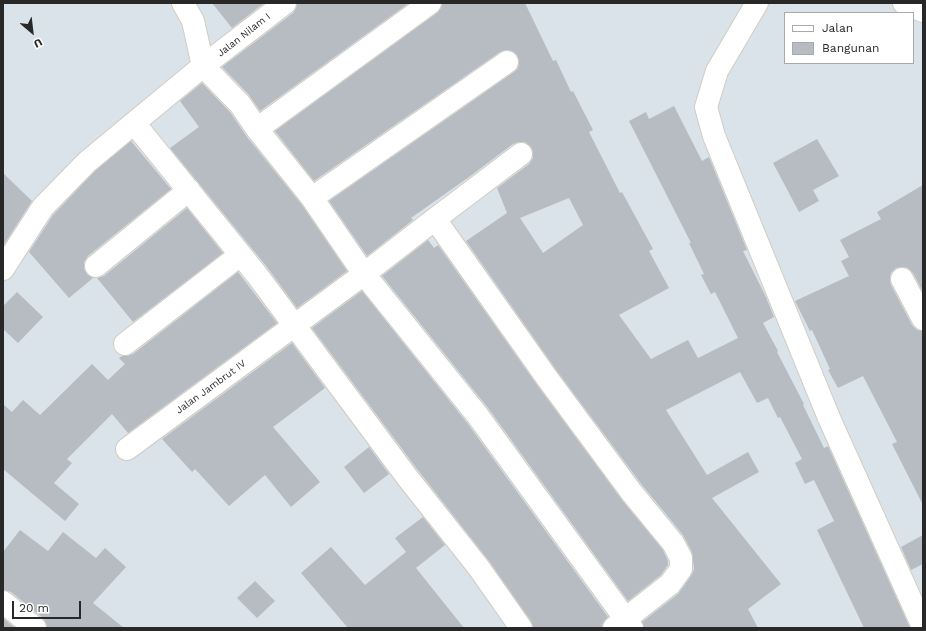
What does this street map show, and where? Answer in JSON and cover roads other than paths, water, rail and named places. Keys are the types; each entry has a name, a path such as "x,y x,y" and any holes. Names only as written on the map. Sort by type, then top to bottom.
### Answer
{"street":[{"path":"183,3 194,21 203,66 240,104 257,129 312,198 364,274 478,416 624,625 670,584 681,569 681,558 673,543 632,493 547,378 435,219"},
{"name":"Jalan Nilam I","path":"3,269 43,207 87,162 203,66 285,3"},
{"path":"257,129 430,3"},
{"path":"757,3 717,71 706,107 714,136 829,418 923,627"},
{"path":"904,3 923,11"},
{"path":"312,198 507,62"},
{"path":"134,123 257,275 407,477 479,568 521,628"},
{"name":"Jalan Jambrut IV","path":"127,449 364,274 521,154"},
{"path":"96,266 188,190"},
{"path":"125,344 240,255"},
{"path":"902,279 923,319"},
{"path":"3,602 35,628"}]}
